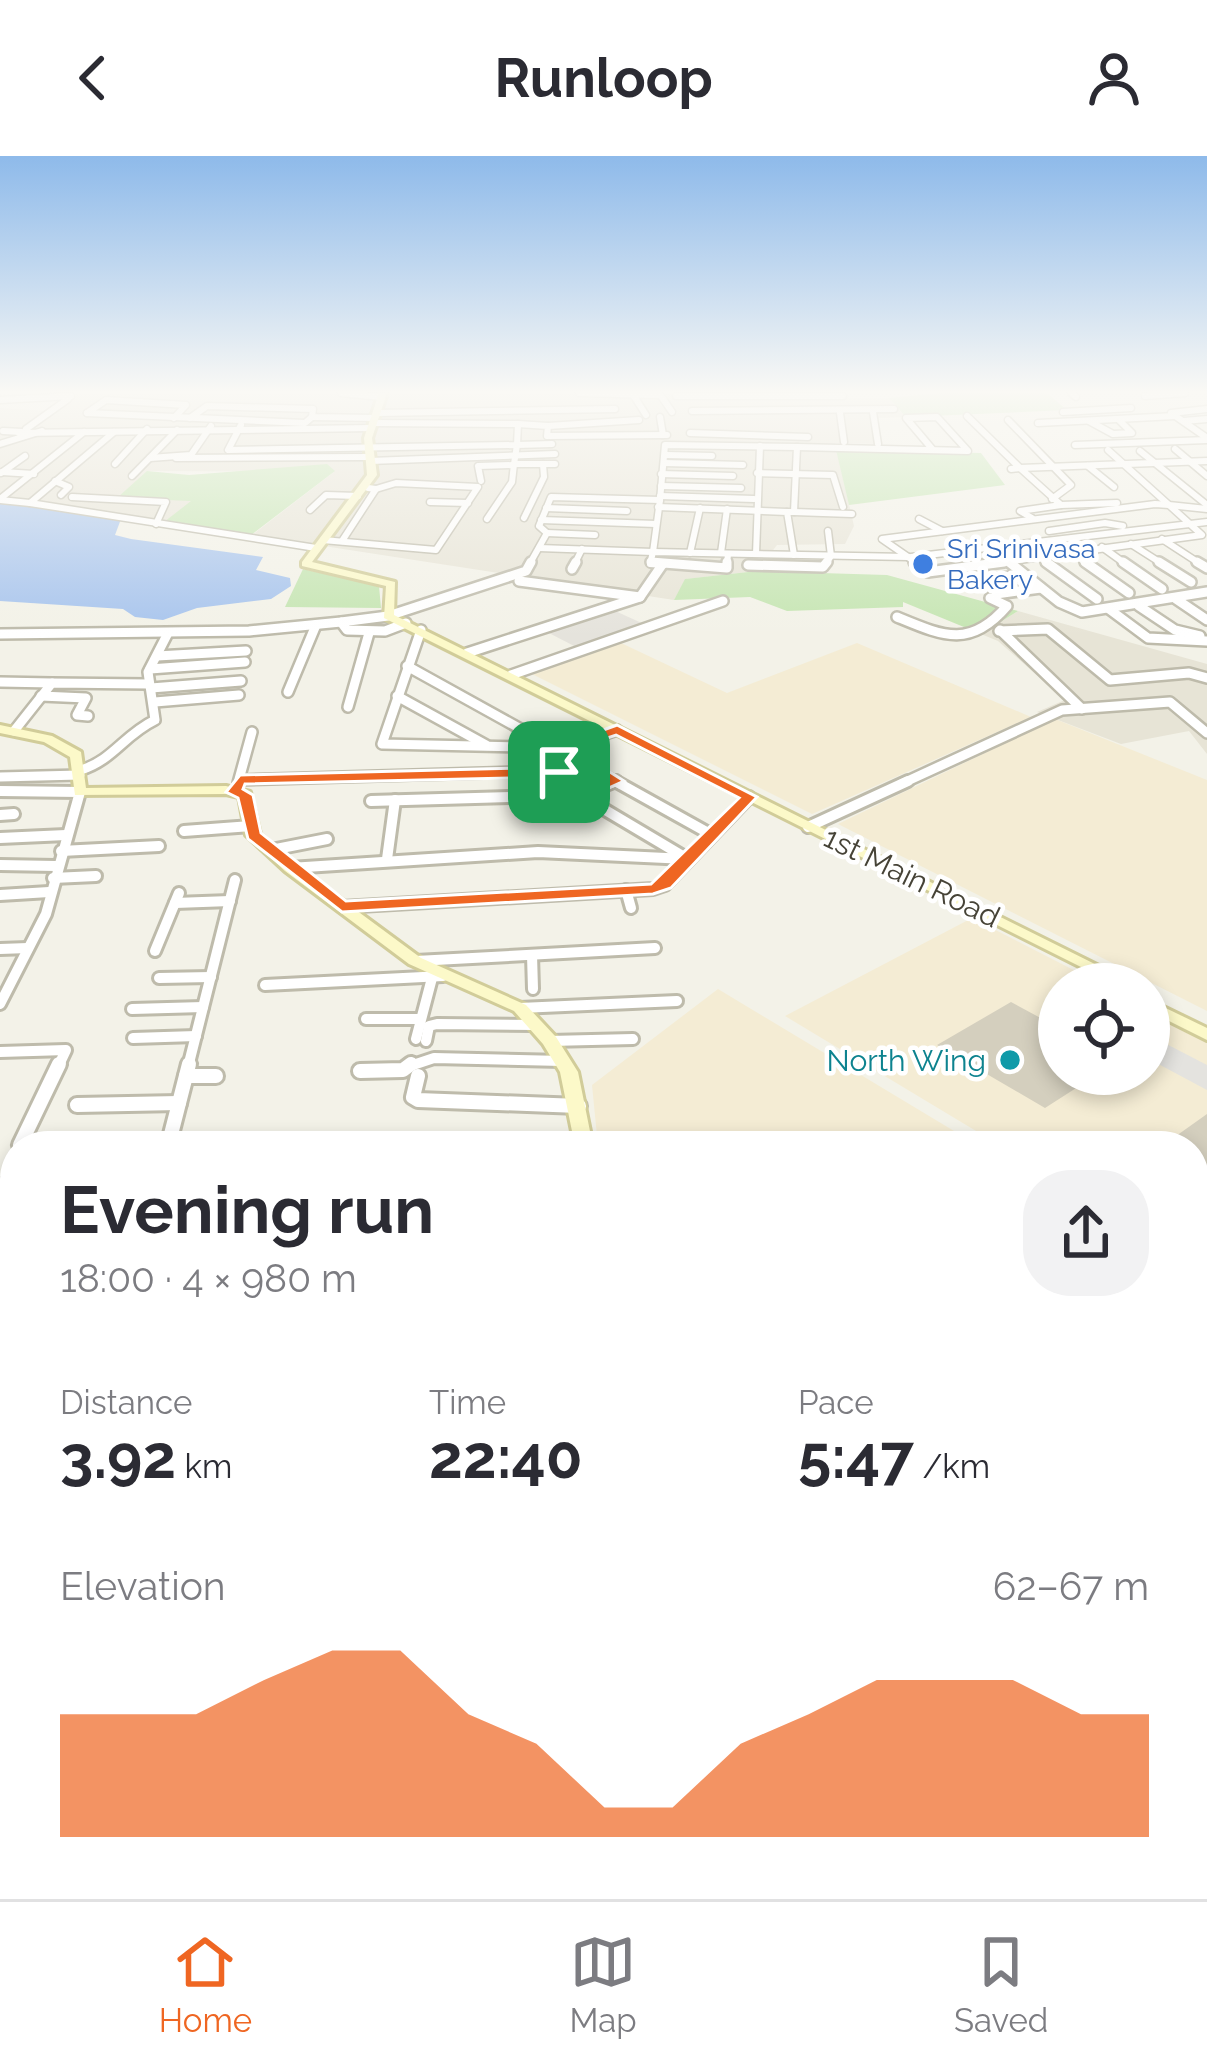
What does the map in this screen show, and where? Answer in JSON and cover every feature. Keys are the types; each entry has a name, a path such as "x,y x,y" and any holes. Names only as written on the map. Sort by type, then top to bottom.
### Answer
{"street":[{"path":"0,499 34,474"},
{"path":"30,503 63,474"},
{"path":"342,541 372,474"},
{"path":"480,474 481,481"},
{"path":"488,519 513,474"},
{"path":"524,518 544,474"},
{"path":"662,474 650,564 727,568 727,509"},
{"path":"728,474 733,476"},
{"path":"756,554 757,474"},
{"path":"794,555 791,512 797,474"},
{"path":"821,474 833,475 843,507"},
{"path":"1023,474 1057,502"},
{"path":"1057,502 1071,485 1061,474"},
{"path":"1097,474 1114,488"},
{"path":"1135,474 1204,537"},
{"path":"1171,474 1207,507"},
{"path":"56,481 69,487 61,495"},
{"path":"74,513 97,510 156,524 320,544 342,541 436,550 477,485 396,483 326,495 310,510"},
{"path":"660,497 740,488"},
{"path":"366,491 306,564 392,584 388,616"},
{"path":"72,497 166,502 156,524"},
{"path":"547,533 541,520 550,497 754,499"},
{"path":"660,497 700,508 852,514"},
{"path":"0,499 74,513 164,514"},
{"path":"97,510 111,499"},
{"path":"430,502 468,503"},
{"path":"1033,519 1020,511 1057,502 1136,506"},
{"path":"1204,537 928,572 882,539 1136,506 1207,507"},
{"path":"546,508 627,512"},
{"path":"690,553 700,508"},
{"path":"1125,516 1207,568"},
{"path":"919,519 942,532"},
{"path":"541,520 656,524"},
{"path":"539,548 906,555 1207,522"},
{"path":"748,565 826,566 831,556 828,531"},
{"path":"547,533 596,535"},
{"path":"0,634 250,631 388,616 526,572 547,533"},
{"path":"614,550 618,539"},
{"path":"1130,543 1191,582"},
{"path":"1101,547 1162,589"},
{"path":"572,569 582,549"},
{"path":"1070,551 1129,593"},
{"path":"1038,556 1097,599"},
{"path":"1008,561 1082,613 1206,593"},
{"path":"467,653 640,597 662,566"},
{"path":"958,584 1024,575"},
{"path":"519,581 640,597"},
{"path":"1000,626 1006,607 993,596 1041,588"},
{"path":"1175,598 1207,620"},
{"path":"511,675 723,601"},
{"path":"1138,605 1175,630 1206,638"},
{"path":"1108,610 1148,638 1206,638"},
{"path":"388,616 808,827 1054,713 1170,703 1207,733"},
{"path":"897,616 948,638 1000,626 1048,629 1110,680 1189,673 1207,679"},
{"path":"341,622 347,630 369,633 406,623"},
{"path":"288,692 316,625"},
{"path":"1000,626 1082,710"},
{"path":"422,630 382,744 562,748 617,730"},
{"path":"237,709 250,631"},
{"path":"0,791 80,779 114,756 122,736 155,720 150,669 168,633"},
{"path":"348,707 369,633"},
{"path":"157,656 246,656"},
{"path":"150,669 246,656"},
{"path":"407,666 712,835"},
{"path":"0,682 150,686 242,681"},
{"path":"0,1004 46,914 80,779 66,746 7,730 52,683"},
{"path":"155,702 239,695"},
{"path":"41,696 86,698 77,715 88,716"},
{"path":"398,696 487,746"},
{"path":"237,786 252,732"},
{"path":"0,778 237,786 555,771 593,790"},
{"path":"371,801 580,795 616,781"},
{"path":"237,786 245,795 254,835 290,868 437,977 520,1008 677,1001"},
{"path":"580,795 687,859"},
{"path":"342,907 665,885 749,797"},
{"path":"386,859 395,800"},
{"path":"0,815 14,814"},
{"path":"184,831 251,826"},
{"name":"1st Main Road","path":"808,827 816,836 1067,963"},
{"name":"1st Main Road","path":"808,827 1083,963"},
{"path":"0,838 66,836"},
{"path":"271,850 327,839"},
{"path":"61,850 159,846"},
{"path":"290,868 386,859 612,850 687,859"},
{"path":"0,865 96,876"},
{"path":"172,1131 235,880"},
{"path":"626,890 631,908"},
{"path":"0,895 49,892"},
{"path":"582,893 586,909"},
{"path":"539,896 542,913"},
{"path":"155,951 177,898 230,901"},
{"path":"0,949 28,948"},
{"path":"415,961 655,949"},
{"path":"532,955 533,989"},
{"path":"159,978 211,976"},
{"path":"265,985 437,977"},
{"path":"437,977 419,1018 421,1040 429,1026 437,1024 534,1025"},
{"path":"132,1009 203,1006"},
{"path":"1170,1006 1207,1025"},
{"path":"520,1008 563,1061 582,1131"},
{"path":"1170,1016 1207,1035"},
{"path":"366,1019 419,1018"},
{"path":"133,1038 196,1036"},
{"path":"550,1041 633,1039"},
{"path":"0,1052 66,1050 27,1131"},
{"path":"360,1071 403,1070 413,1062 434,1058 563,1061"},
{"path":"186,1076 215,1076"},
{"path":"418,1076 413,1097 418,1100 579,1106"},
{"path":"77,1105 179,1103"}],"shaded area":[{"path":"0,474 152,474 193,501 162,524 0,495"},
{"path":"331,474 842,474 854,526 845,544 777,545 757,571 686,579 674,600 252,535"},
{"path":"613,610 646,625 578,648 547,632"},
{"path":"1018,611 1207,664 1207,754 1189,731 1121,744 1037,712 1065,700 998,641 981,634"},
{"path":"621,643 727,693 857,643 1031,717 812,814 532,674"},
{"path":"1055,719 1207,780 1207,1011 1170,992 1170,963 1112,963 838,824"},
{"path":"972,918 1060,963 1038,963 1038,1095 1170,1095 1170,1020 1207,1038 1207,1131 976,1131 785,1016"},
{"path":"718,989 954,1131 597,1131 592,1085"},
{"path":"1170,1046 1207,1065 1207,1090 1170,1070"}],"green space":[{"path":"143,474 331,474 251,535 164,522 191,501 117,498"},
{"path":"842,474 997,474 1005,485 849,505"},
{"path":"303,569 379,586 381,608 285,607"},
{"path":"757,571 887,575 1018,611 981,634 903,602 903,607 787,611 750,597 674,600 685,579"}],"water":[{"path":"0,498 121,519 115,535 131,539 263,557 256,570 290,578 291,586 271,599 197,608 163,620 135,617 123,609 0,601"}],"building":[{"name":"North Wing","path":"1011,1002 1038,1017 1038,1095 1065,1095 1045,1108 937,1045"},
{"path":"1207,1114 1207,1131 1183,1131"}],"place":[{"name":"Sri Srinivasa Bakery","path":"923,564"},
{"name":"North Wing","path":"1010,1060"}],"route":[{"path":"617,730 749,797 665,885 653,889 342,907 254,835 245,795 234,792 240,780 559,772 593,790 616,781 562,748 617,730"}]}
